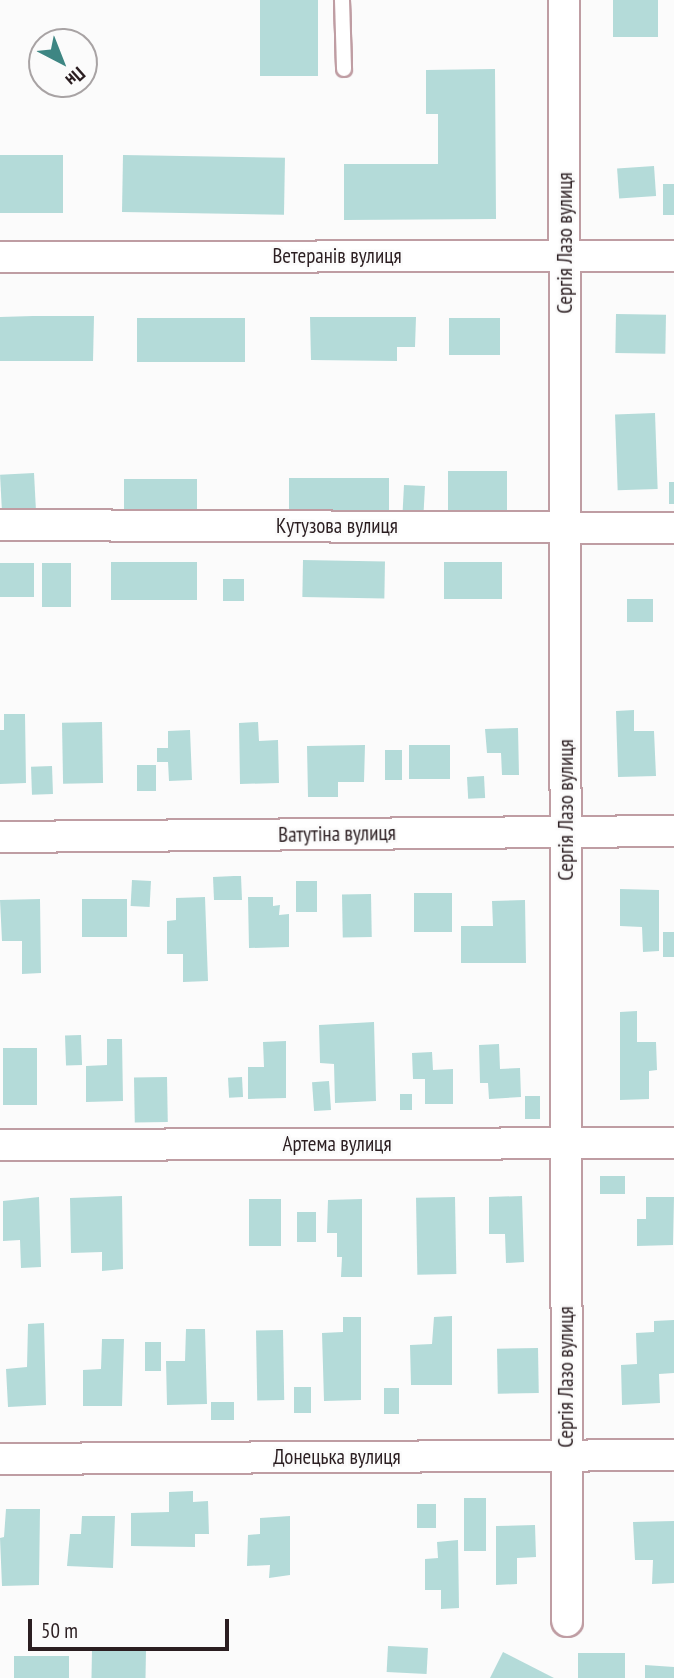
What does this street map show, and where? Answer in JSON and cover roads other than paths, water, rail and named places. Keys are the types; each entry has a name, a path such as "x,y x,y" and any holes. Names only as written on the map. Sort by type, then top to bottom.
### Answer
{"street":[{"name":"Сергія Лазо вулиця","path":"564,0 566,256 563,527 568,1621"},
{"name":"Ветеранів вулиця","path":"0,257 674,256"},
{"name":"Кутузова вулиця","path":"0,525 674,528"},
{"name":"Ватутіна вулиця","path":"0,836 674,831"},
{"name":"Артема вулиця","path":"0,1145 674,1143"},
{"name":"Донецька вулиця","path":"0,1459 674,1455"}],"lane":[{"path":"342,0 344,69"}]}
